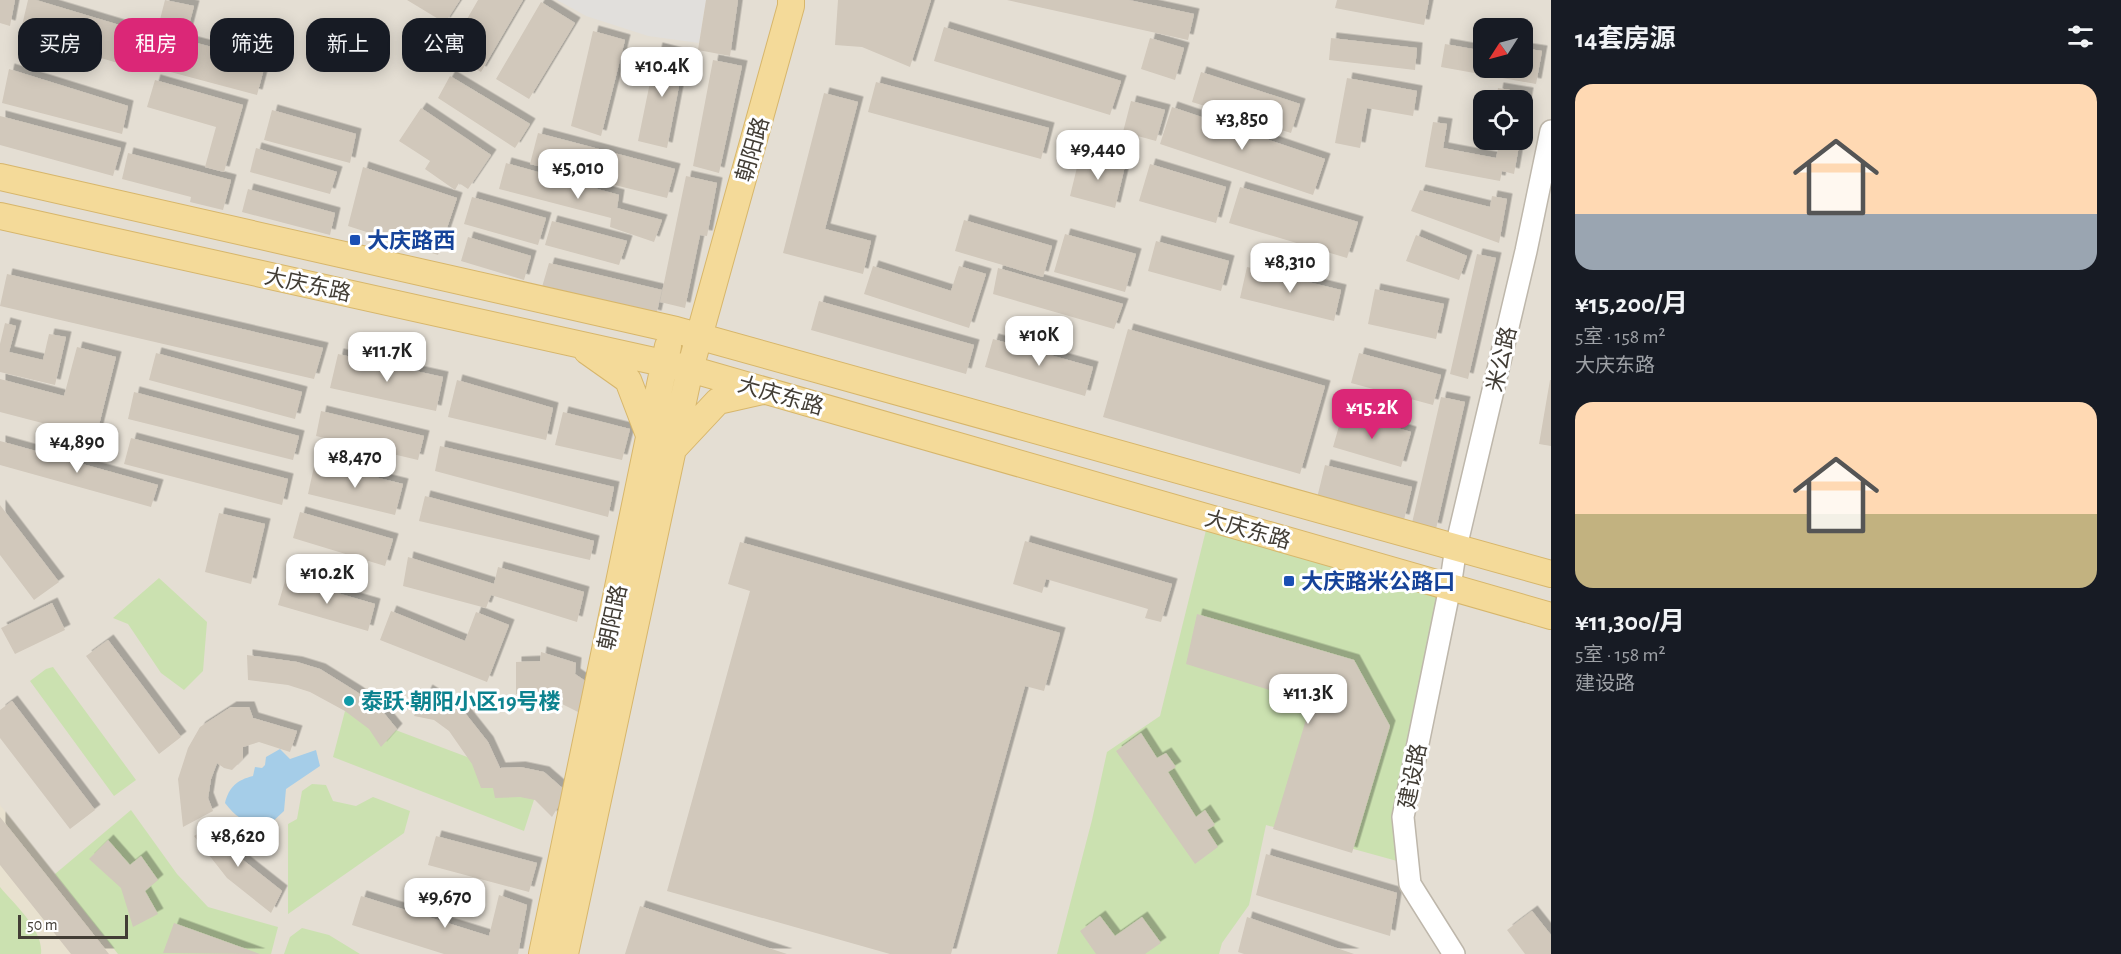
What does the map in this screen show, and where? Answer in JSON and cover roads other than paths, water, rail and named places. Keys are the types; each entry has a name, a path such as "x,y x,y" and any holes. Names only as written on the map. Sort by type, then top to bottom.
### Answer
{"main road":[{"name":"朝阳路","path":"565,954 690,369 791,0"},
{"name":"大庆东路","path":"0,177 672,329 1551,574"},
{"name":"大庆东路","path":"0,216 690,369 1551,616"},
{"path":"672,329 710,297"},
{"name":"朝阳路","path":"542,954 672,329"},
{"path":"577,343 628,380 649,435"},
{"path":"674,448 718,401 766,390"}],"street":[{"name":"米公路","path":"1450,587 1456,547 1526,251 1551,131"},
{"name":"建设路","path":"1450,587 1403,817 1410,884 1454,954"}],"water":[{"path":"280,749 290,759 316,750 320,766 286,789 284,811 270,824 249,822 239,817 225,803 231,788 238,782 253,776 255,767 262,768 266,757"}],"place":[{"name":"大庆路西","path":"355,240"},
{"name":"大庆路米公路口","path":"1289,581"},
{"name":"泰跃·朝阳小区19号楼","path":"349,701"}]}
